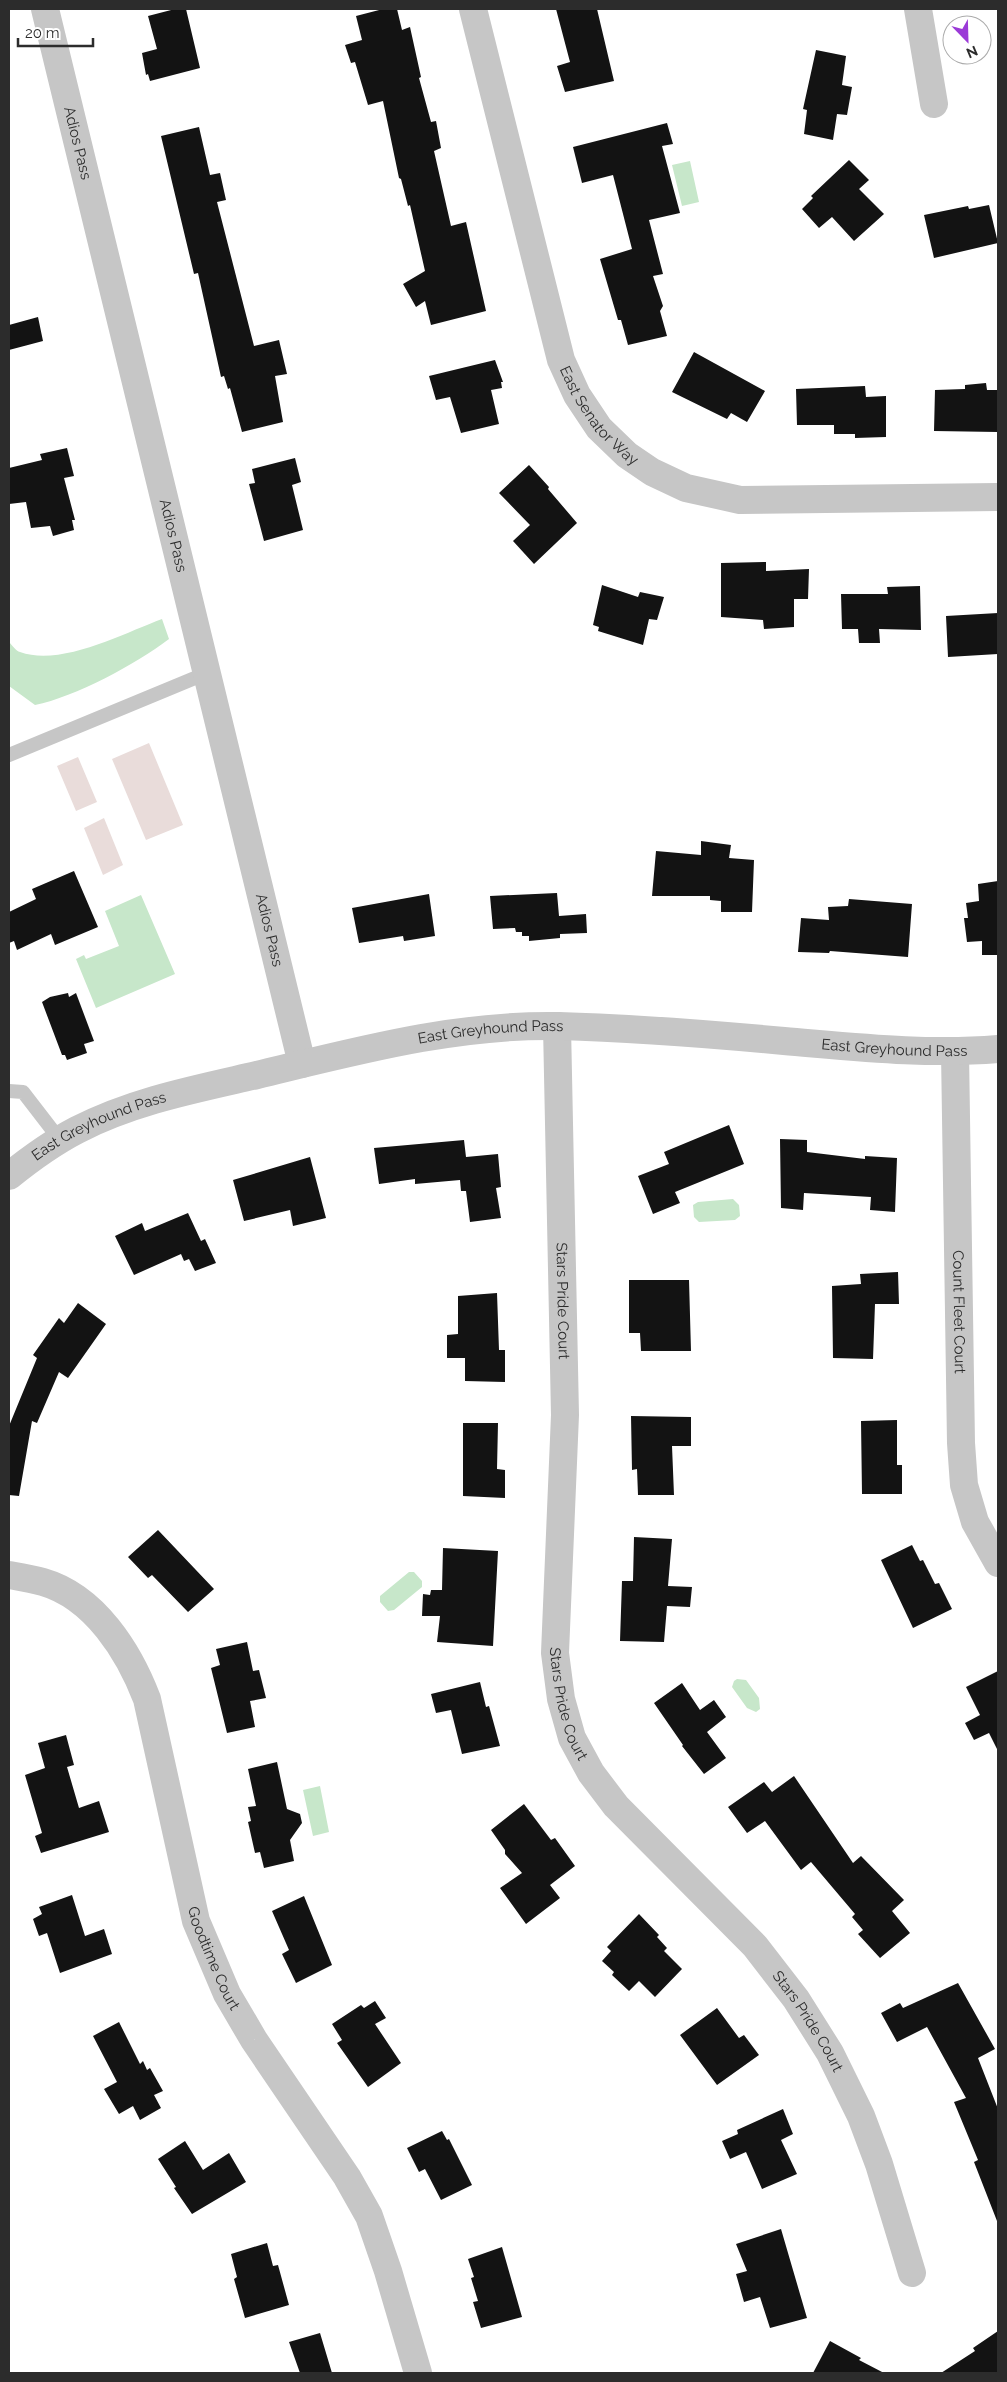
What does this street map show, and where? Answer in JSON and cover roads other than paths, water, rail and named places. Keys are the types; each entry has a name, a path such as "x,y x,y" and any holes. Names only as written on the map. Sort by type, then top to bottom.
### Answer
{"street":[{"name":"Adios Pass","path":"45,9 302,1064"},
{"name":"East Senator Way","path":"474,9 561,360 577,395 599,428 620,448 652,472 686,488 740,500 998,497"},
{"path":"918,9 934,104"},
{"name":"East Greyhound Pass","path":"9,1176 77,1130 123,1110 167,1096 375,1046 435,1035 494,1028 557,1026 686,1032 896,1051 955,1052 998,1049"},
{"name":"Stars Pride Court","path":"557,1026 565,1415 554,1653 561,1699 572,1738 591,1774 616,1806 755,1946 796,1999 830,2053 861,2116 879,2164 912,2273"},
{"name":"Count Fleet Court","path":"955,1052 961,1443 964,1485 976,1522 998,1563"},
{"name":"Goodtime Court","path":"9,1575 44,1582 66,1592 96,1615 120,1643 135,1668 150,1708 196,1921 227,1994 254,2040 347,2177 369,2216 418,2373"}],"lane":[{"path":"9,756 207,673"},
{"path":"9,1091 23,1092 60,1140"}]}
